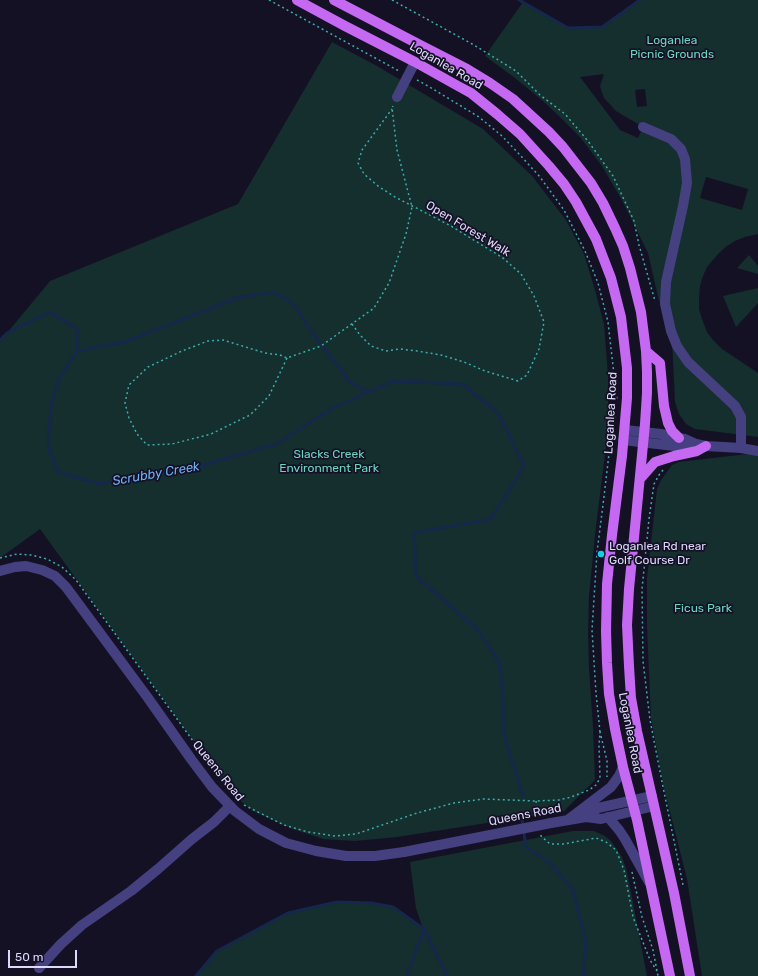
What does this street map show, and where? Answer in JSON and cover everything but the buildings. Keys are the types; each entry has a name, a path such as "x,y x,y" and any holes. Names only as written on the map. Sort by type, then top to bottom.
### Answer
{"main road":[{"name":"Loganlea Road","path":"297,0 415,62 471,94 520,134 564,184 576,202 596,239 611,278 621,317 627,368 627,398 607,584 606,631 609,694 623,767 670,976"},
{"name":"Loganlea Road","path":"334,0 467,69 513,99 563,147 591,183 603,203 623,246 641,312 646,351 647,393 629,589 627,626 628,666 637,731 674,893 690,976"},
{"path":"646,351 660,363 664,406 668,423 672,431 679,438"},
{"path":"640,478 655,462 697,451 701,445"}],"street":[{"path":"397,97 415,62"},
{"path":"643,127 671,139 681,149 685,159 687,183 666,282 665,304 671,330 676,346 688,362 735,406 741,416 740,448"},
{"path":"624,435 679,438 701,445"},
{"path":"643,437 683,447 701,445 758,451"},
{"name":"Queens Road","path":"0,571 26,566 42,570 55,576 66,587 212,787 235,811 259,830 286,843 316,851 346,856 375,856 404,852 586,817 601,819 634,811 653,801"},
{"path":"568,820 611,787 619,776 623,767"},
{"name":"Queens Road","path":"586,817 598,808 631,800 653,801"},
{"path":"39,968 61,944 82,925 131,891 214,822 230,806"},
{"path":"608,817 625,838 650,884"}],"path":[{"path":"269,0 428,86 479,117 502,136 540,177 564,210 586,251 598,283 608,322 617,404"},
{"path":"287,358 268,396 250,415 211,434 172,444 147,445 137,434 129,418 125,403 129,385 148,367 208,340 223,340 287,358 321,346 374,308 389,283 406,234 412,206 397,150 392,108 397,97"},
{"name":"Open Forest Walk","path":"352,324 371,346 386,350 400,349 441,355 518,381 528,375 539,349 544,322 534,296 521,274 503,258 451,226 412,206 378,186 364,174 358,163 362,150 392,108"},
{"path":"611,787 606,781 607,761 600,732 596,693 593,623 597,552 616,410"},
{"path":"662,460 665,468 659,474 654,484 642,589 643,661 646,692 662,782"},
{"path":"0,558 17,554 31,555 46,559 62,567 76,580 229,790"},
{"path":"244,804 284,825 308,832 335,836 356,834 417,813 454,803 483,799 536,801 559,800 589,790 596,785 600,778 600,732"},
{"path":"536,801 538,817"},
{"path":"540,830 541,836 550,844 564,844 596,838 606,842 616,850 624,870 633,916 650,960 658,972"},
{"path":"630,867 642,917 653,950 658,976"}],"green space":[{"name":"Loganlea Picnic Grounds","path":"640,0 758,0 758,234 745,237 727,246 707,267 700,286 699,309 707,332 713,340 722,349 758,373 758,437 695,429 686,424 679,414 675,402 672,339 666,312 659,301 648,253 623,202 602,166 580,137 543,101 485,56 523,2 569,28 602,27","holes":["604,74 600,86 604,98 616,111 643,127 638,138 620,130 580,77","645,89 647,106 637,107 635,90","706,177 748,189 742,210 700,198"]},
{"name":"Slacks Creek Environment Park","path":"332,42 377,66 483,129 532,176 566,220 584,254 595,290 604,324 608,375 608,431 589,596 589,668 595,780 564,811 397,837 355,841 323,839 290,828 253,811 232,794 40,529 0,558 0,340 50,281 238,204"},
{"path":"749,255 758,266 758,274 737,268"},
{"path":"758,288 758,303 736,327 723,296"},
{"name":"Ficus Park","path":"758,454 758,976 702,976 687,879 663,784 651,718 647,628 647,578 657,489 661,480 672,465 679,462"},
{"path":"573,831 594,831 605,836 611,841 622,857 627,872 647,976 196,976 217,951 288,913 337,902 371,903 393,907 423,929 416,908 410,862"}],"waterway":[{"path":"519,0 568,28 602,27 640,0"},
{"name":"Scrubby Creek","path":"77,351 124,342 237,298 274,292 294,305 313,334 350,382 369,392"},
{"name":"Scrubby Creek","path":"0,340 7,333 50,312 77,329 77,351 60,377 51,406 48,445 58,472 99,484 204,465 276,444 331,409 393,381 462,384 498,413 524,466 491,519 414,533 416,576 479,631 499,662 503,696 503,732 523,796"},
{"name":"Scrubby Creek","path":"521,813 526,847 551,864 573,890 586,944 583,976"},
{"name":"Scrubby Creek","path":"196,976 217,951 288,913 337,902 371,903 393,907 424,929 447,976"},
{"path":"407,976 424,929"}],"place":[{"name":"Loganlea Rd near Golf Course Dr","path":"601,554"}]}
